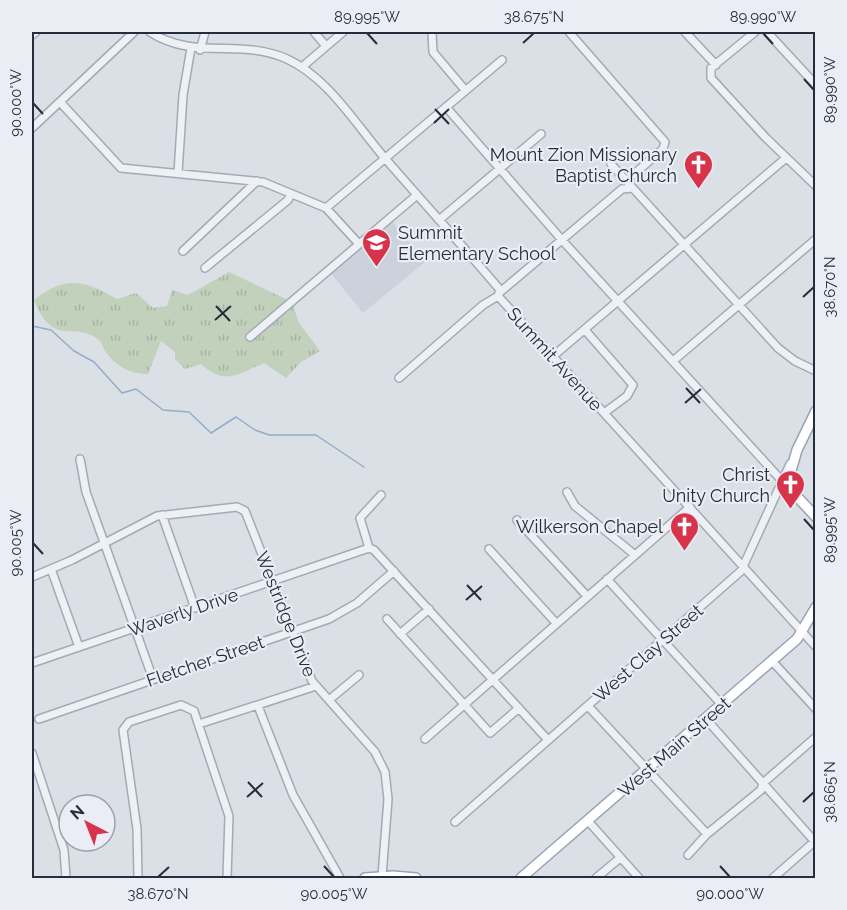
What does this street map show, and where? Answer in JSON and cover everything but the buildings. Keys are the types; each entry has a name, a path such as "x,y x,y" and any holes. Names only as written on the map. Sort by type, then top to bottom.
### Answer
{"main road":[{"name":"West Clay Street","path":"785,484 797,450 816,411"},
{"path":"785,484 816,517"},
{"name":"West Main Street","path":"521,879 772,661 802,632 816,607"},
{"path":"365,879 382,876 416,879"}],"street":[{"path":"32,35 36,32"},
{"path":"32,128 134,32"},
{"name":"Summit Avenue","path":"150,32 170,43 200,50 266,52 303,68 337,102 439,220 552,357 816,647"},
{"path":"200,50 205,32"},
{"path":"314,32 326,46"},
{"path":"303,68 343,32"},
{"path":"432,32 433,52 465,90"},
{"path":"569,32 665,145 626,181"},
{"path":"685,32 716,65"},
{"path":"755,32 711,69 713,81 786,158 816,186"},
{"path":"767,32 816,85"},
{"path":"178,173 183,95 191,48"},
{"path":"326,208 502,60"},
{"path":"60,102 121,168 257,181 326,208 359,244"},
{"path":"446,107 562,240 785,484"},
{"path":"439,220 541,134"},
{"path":"552,357 786,158"},
{"path":"611,164 786,355 816,371"},
{"path":"183,251 257,181"},
{"path":"399,378 622,189 632,188"},
{"path":"205,268 288,200 291,194"},
{"path":"250,337 417,195"},
{"path":"673,361 816,239"},
{"path":"585,330 633,385 627,396 604,413"},
{"path":"80,459 86,492 153,679"},
{"name":"West Clay Street","path":"454,822 663,640 744,566 785,484"},
{"path":"567,492 575,506 635,555"},
{"path":"381,495 360,518 369,548 374,550 394,571 548,740"},
{"name":"Westridge Drive","path":"162,514 237,507 243,509 316,686 375,752 385,772 388,799 382,876"},
{"path":"425,739 690,507"},
{"path":"32,577 162,514 195,608"},
{"path":"517,520 587,596"},
{"name":"Waverly Drive","path":"32,663 369,548"},
{"path":"489,549 556,623"},
{"path":"51,569 79,647"},
{"name":"Fletcher Street","path":"39,718 329,619 348,609 394,571"},
{"path":"607,579 722,705"},
{"path":"400,634 429,609"},
{"path":"387,619 490,733 519,708"},
{"path":"772,661 816,709"},
{"path":"329,700 359,675"},
{"path":"199,724 316,686"},
{"path":"138,879 137,830 123,730 129,722 181,705 192,708 199,724 229,816 227,879"},
{"path":"258,705 293,795 340,879"},
{"path":"588,706 707,834"},
{"path":"706,718 815,843 772,879"},
{"path":"688,855 707,834 761,789 763,783 816,737"},
{"path":"32,753 61,842 66,879"},
{"path":"588,821 639,879"},
{"path":"596,879 620,858"}],"shaded area":[{"name":"Summit Elementary School","path":"392,221 425,262 363,313 330,272"}],"green space":[{"path":"229,272 292,302 299,323 320,351 301,362 286,378 264,363 239,374 224,376 209,371 201,364 185,369 175,359 175,352 161,341 148,374 135,373 114,361 98,339 89,334 56,329 48,324 34,300 55,287 75,283 84,284 117,299 136,293 153,308 167,306 172,290 188,295"}],"waterway":[{"path":"32,326 51,330 74,351 94,362 122,393 136,389 163,410 189,412 211,433 236,417 255,430 269,435 316,435 364,467"}],"place":[{"name":"Mount Zion Missionary Baptist Church","path":"698,190"},
{"name":"Summit Elementary School","path":"377,268"},
{"name":"Christ Unity Church","path":"791,510"},
{"name":"Wilkerson Chapel","path":"684,552"}]}
